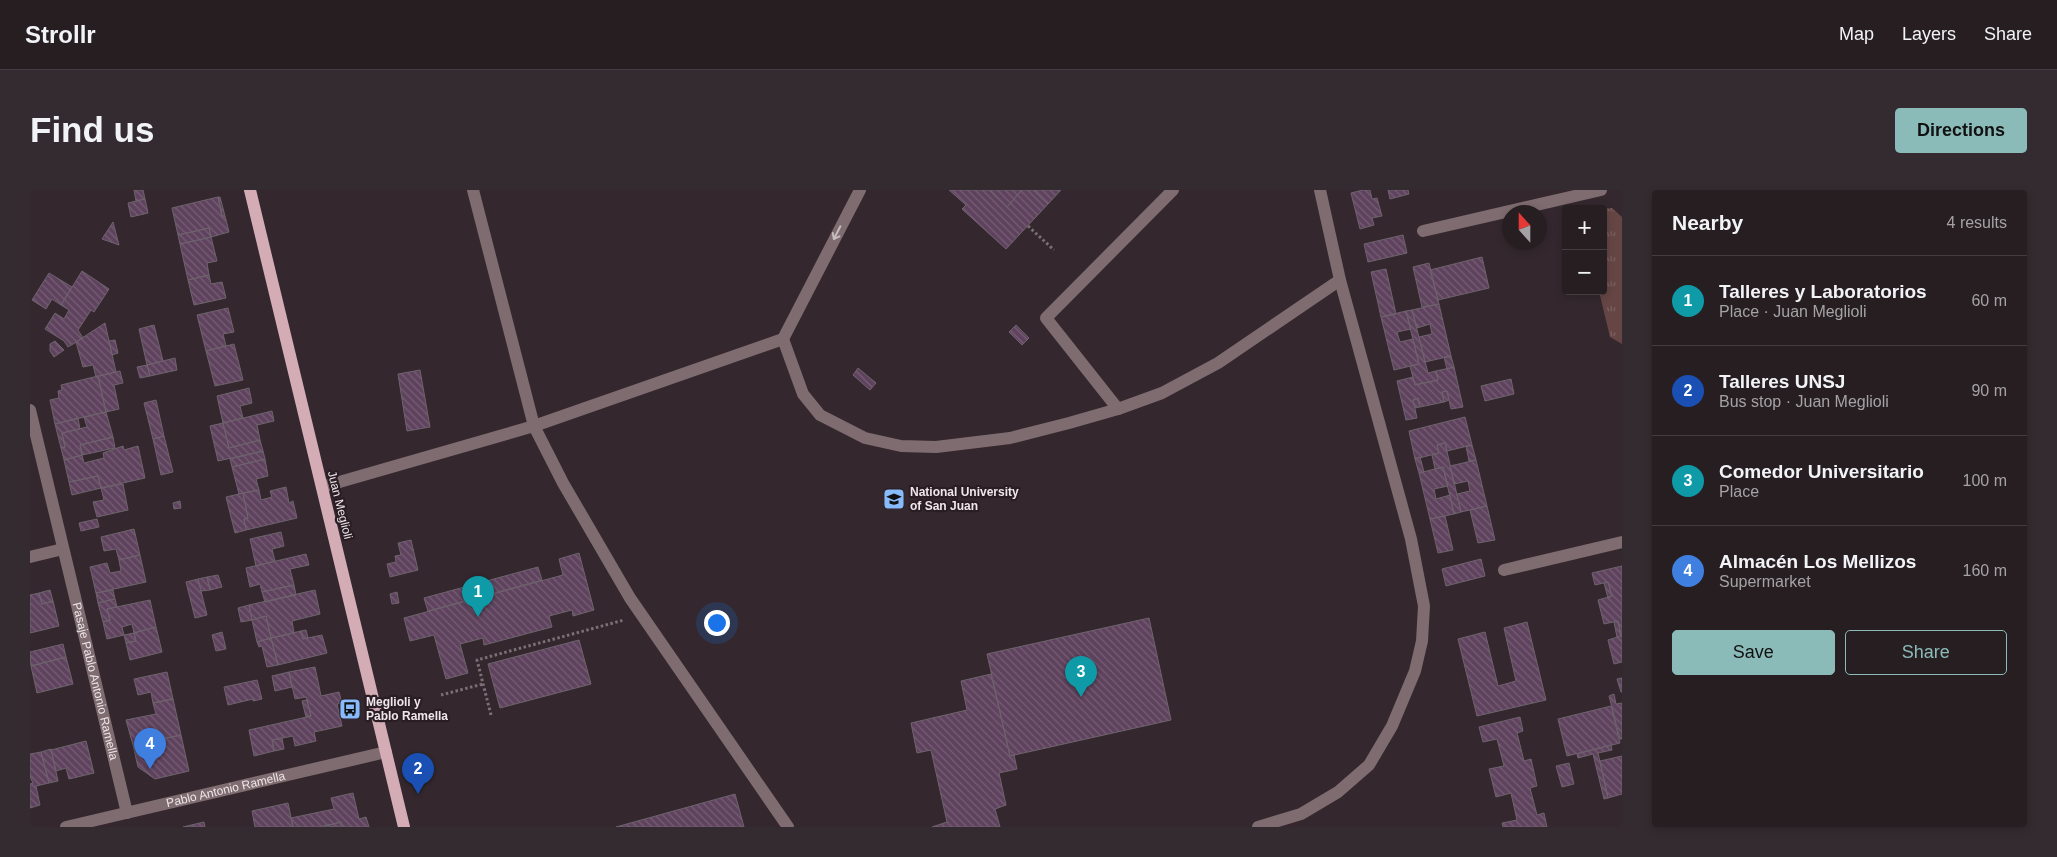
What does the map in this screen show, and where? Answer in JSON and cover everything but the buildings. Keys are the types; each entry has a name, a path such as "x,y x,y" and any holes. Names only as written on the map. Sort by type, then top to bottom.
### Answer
{"main road":[{"name":"Juan Meglioli","path":"250,190 404,827"}],"street":[{"path":"473,190 534,426 563,483 642,616 788,827"},
{"path":"322,487 534,426 783,339 860,190"},
{"path":"1118,409 1046,318 1173,190"},
{"path":"1258,827 1300,814 1338,792 1369,765 1392,726 1415,671 1422,641 1424,606 1411,539 1340,280 1320,190"},
{"path":"1423,231 1601,190"},
{"path":"783,339 803,394 820,415 865,438 901,446 936,447 1010,438 1069,424 1162,393 1218,363 1340,280"},
{"name":"Pasaje Pablo Antonio Ramella","path":"30,410 127,813"},
{"path":"1504,570 1622,542"},
{"path":"30,557 63,549"},
{"name":"Pablo Antonio Ramella","path":"66,827 386,752"}],"path":[{"path":"1028,226 1054,250"},
{"path":"491,715 477,660 642,616"},
{"path":"441,695 483,684"}],"green space":[{"path":"1612,208 1622,217 1622,344 1610,337 1600,295 1607,295 1607,209"}],"place":[{"name":"National University of San Juan","path":"894,499"},
{"name":"Talleres y Laboratorios","path":"478,617"},
{"name":"Comedor Universitario","path":"1081,697"},
{"name":"Meglioli y Pablo Ramella","path":"350,709"},
{"name":"Almacén Los Mellizos","path":"150,769"},
{"name":"Talleres UNSJ","path":"418,794"}]}
